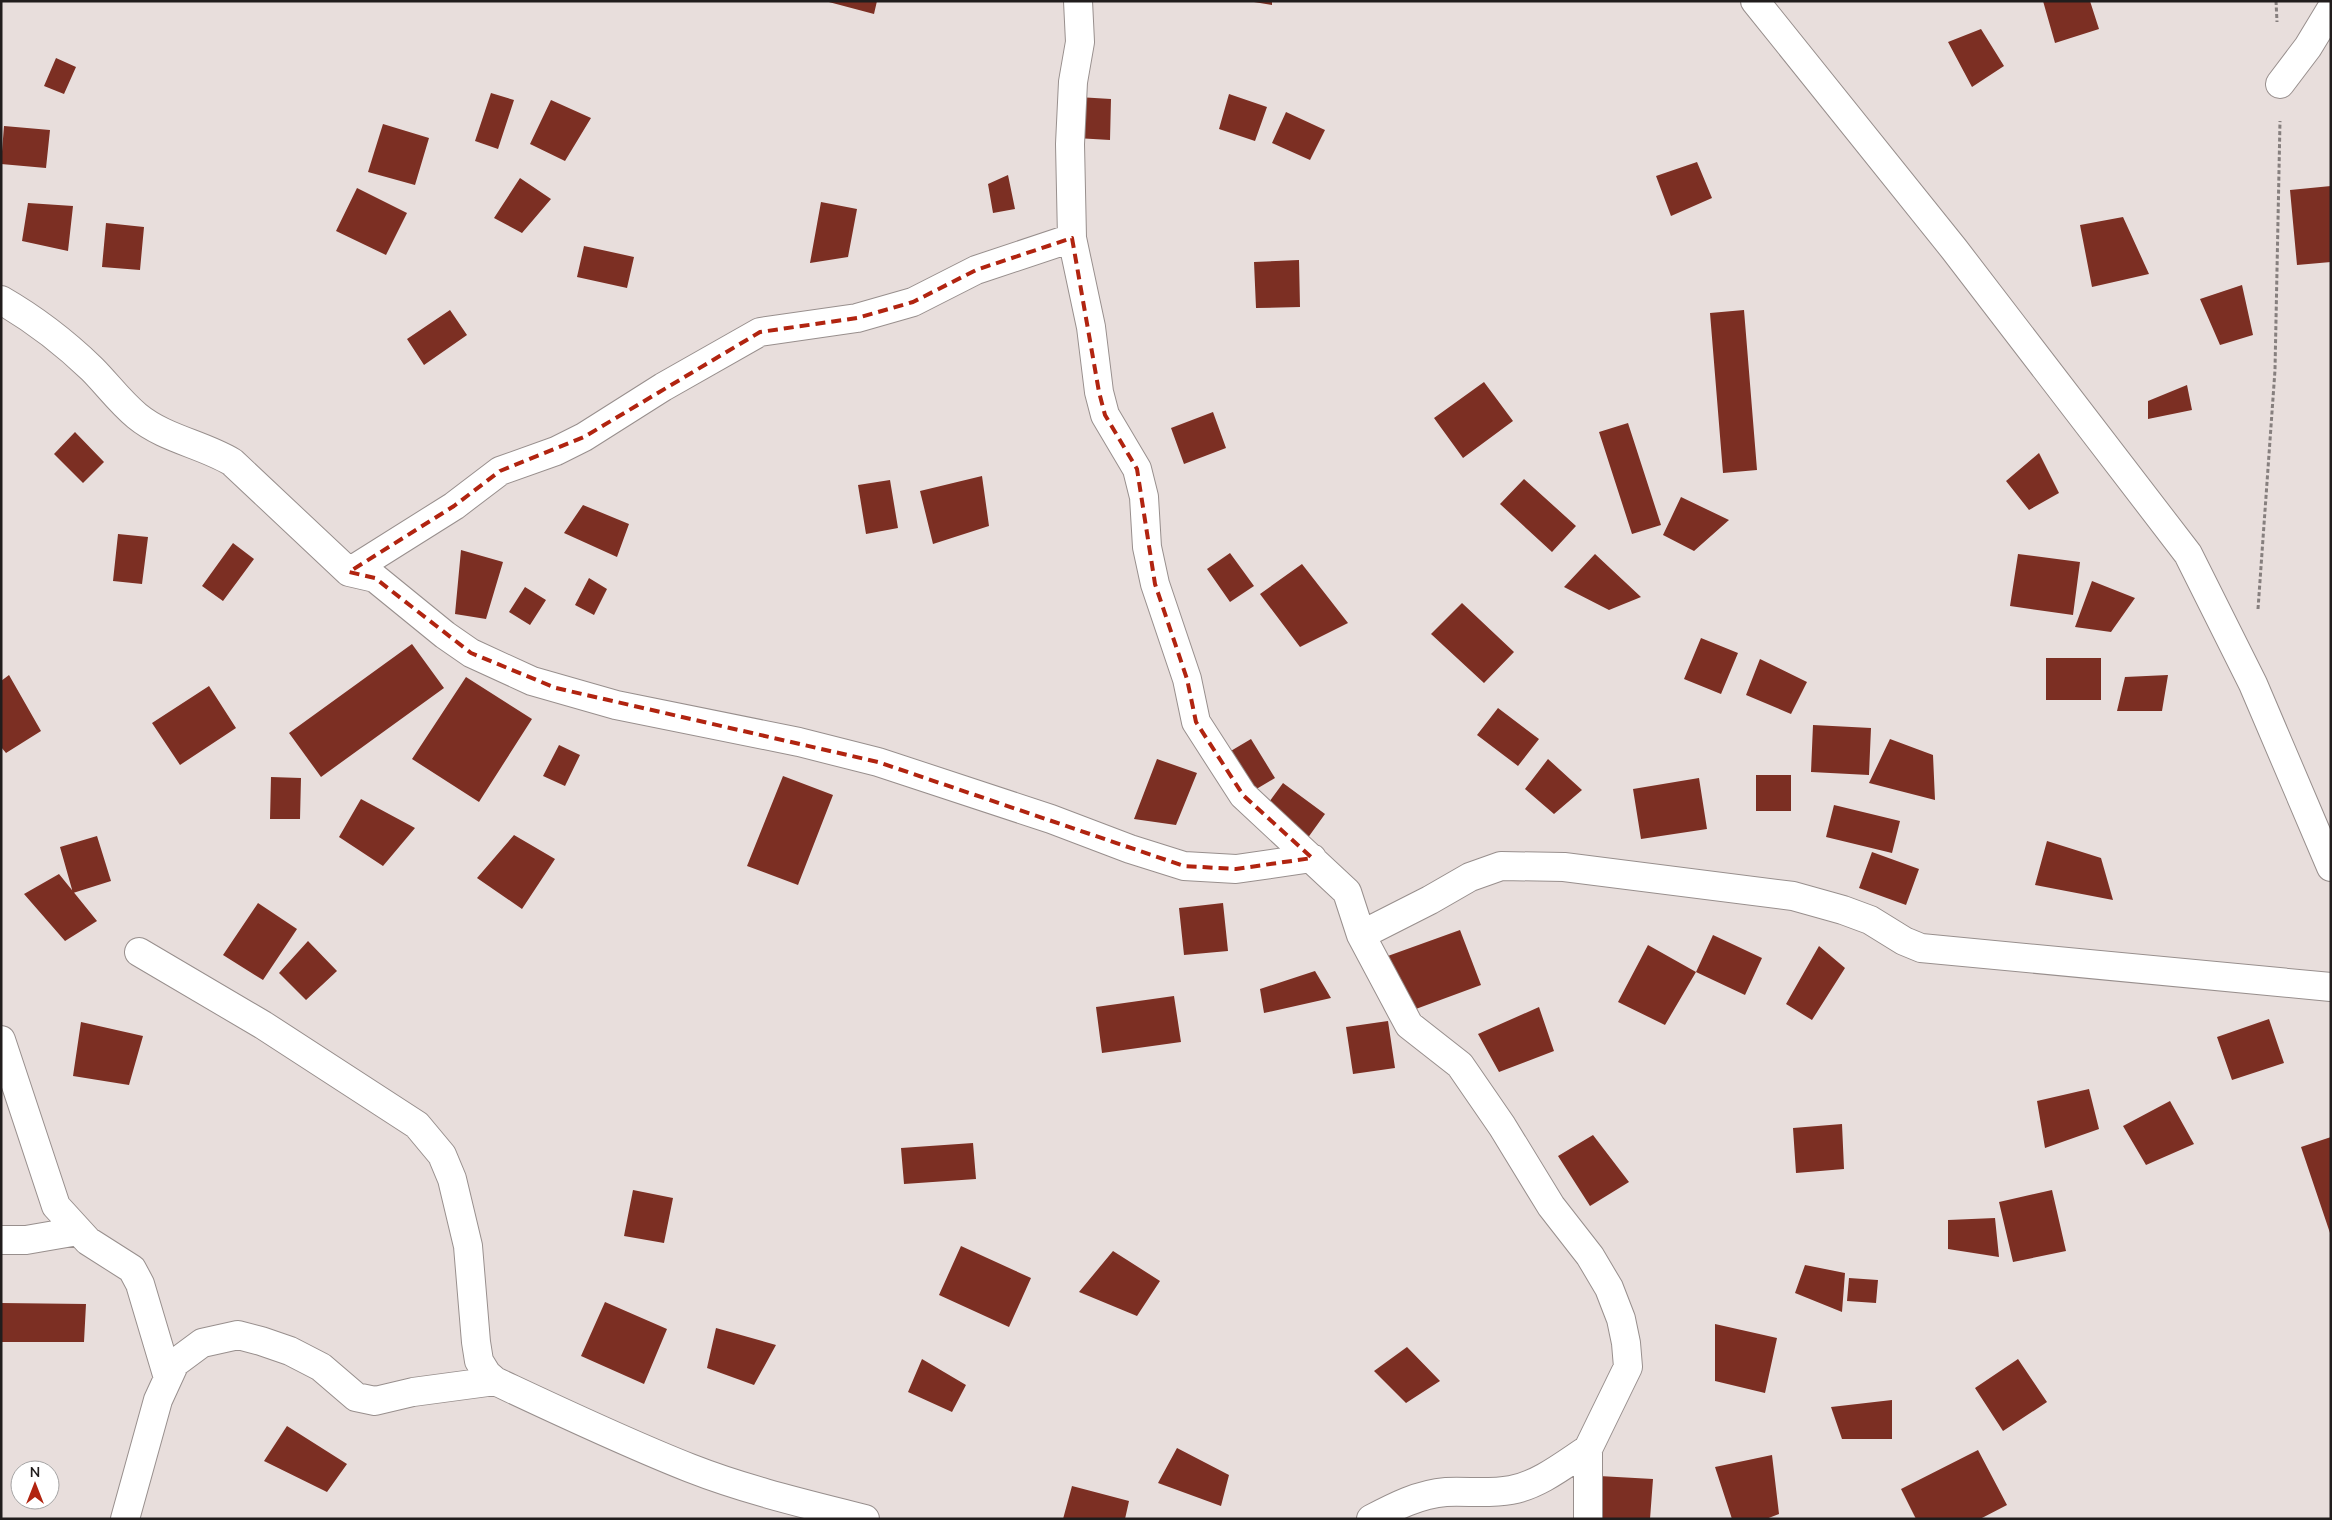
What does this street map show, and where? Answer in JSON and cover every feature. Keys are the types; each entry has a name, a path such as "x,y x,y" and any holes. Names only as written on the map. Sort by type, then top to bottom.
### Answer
{"street":[{"path":"1078,1 1080,42 1073,82 1070,144 1072,238 1091,327 1101,400 1105,415 1137,469 1144,497 1147,547 1155,584 1187,679 1196,722 1243,795 1348,892 1360,936 1409,1025 1460,1066 1502,1126 1551,1206 1590,1256 1609,1288 1621,1319 1628,1367 1588,1449 1588,1519"},
{"path":"1755,1 1954,249 2188,554 2253,684 2331,867"},
{"path":"2280,84 2308,47 2331,9"},
{"path":"349,572 454,506 500,471 556,451 584,437 664,387 760,332 857,318 904,304 976,270 1072,238"},
{"path":"1,300 32,318 92,369 137,416 157,429 219,454 232,462 349,572 375,578 445,635 471,653 532,680 616,705 799,742 878,762 1051,819 1130,850 1174,864 1211,869 1236,869 1312,858"},
{"path":"1360,936 1470,877 1501,866 1564,867 1794,896 1870,920 1904,941 1921,948 2331,987"},
{"path":"139,952 263,1025 409,1120 423,1132 442,1155 452,1179 468,1246 479,1361 487,1374 495,1381 571,1417 690,1468 776,1496 865,1519"},
{"path":"1,1040 56,1206 88,1241 132,1269 140,1284 168,1378"},
{"path":"1,1240 34,1239 78,1231"},
{"path":"125,1519 158,1400 175,1363 202,1343 238,1335 261,1341 307,1358 321,1367 356,1398 375,1401 413,1392 495,1381"},
{"path":"1371,1519 1417,1498 1426,1496 1446,1492 1479,1493 1513,1490 1548,1475 1588,1449"}],"path":[{"path":"2258,616 2275,370 2280,84 2276,1"}],"highlighted area":[{"path":"1072,238 1099,392 1105,415 1137,469 1155,584 1187,679 1196,722 1243,795 1312,858 1236,869 1184,866 878,762 556,688 471,653 375,578 349,572 454,506 500,471 584,437 760,332 857,318 913,302 976,270"}],"building":[{"path":"825,1 877,1 874,14"},
{"path":"1248,1 1272,1 1272,5"},
{"path":"2043,1 2090,1 2099,29 2055,43"},
{"path":"1981,29 2004,66 1972,87 1948,42"},
{"path":"56,58 76,67 64,94 44,86"},
{"path":"491,93 514,100 498,149 475,141"},
{"path":"1229,94 1267,107 1255,141 1219,129"},
{"path":"1078,97 1111,99 1110,140 1076,138"},
{"path":"551,100 591,118 565,161 530,144"},
{"path":"1286,112 1325,130 1310,160 1272,143"},
{"path":"383,124 429,138 415,185 368,172"},
{"path":"4,126 50,130 46,168 1,164"},
{"path":"1697,162 1712,198 1671,216 1656,176"},
{"path":"1008,175 1015,209 993,213 988,184"},
{"path":"520,178 551,199 522,233 494,218"},
{"path":"2331,186 2331,262 2297,265 2290,190"},
{"path":"357,188 407,213 386,255 336,231"},
{"path":"821,202 857,209 848,257 810,263"},
{"path":"28,203 73,206 68,251 22,241"},
{"path":"2123,217 2149,274 2092,287 2080,225"},
{"path":"106,223 144,227 140,270 102,267"},
{"path":"584,246 634,257 627,288 577,277"},
{"path":"1299,260 1300,307 1256,308 1254,262"},
{"path":"2242,285 2253,335 2220,345 2200,299"},
{"path":"450,310 467,335 424,365 407,339"},
{"path":"1744,310 1757,470 1723,473 1710,313"},
{"path":"1484,382 1513,421 1463,458 1434,418"},
{"path":"2187,385 2192,410 2148,419 2148,401"},
{"path":"1213,412 1226,448 1184,464 1171,428"},
{"path":"1628,423 1661,525 1632,534 1599,432"},
{"path":"75,432 104,462 83,483 54,454"},
{"path":"2039,453 2059,493 2029,510 2006,481"},
{"path":"982,476 989,526 933,544 920,491"},
{"path":"1524,479 1576,526 1552,552 1500,504"},
{"path":"890,480 898,528 866,534 858,485"},
{"path":"1681,497 1729,520 1694,551 1663,535"},
{"path":"583,505 629,524 617,557 564,533"},
{"path":"118,534 148,537 142,584 113,581"},
{"path":"233,543 254,559 223,601 202,586"},
{"path":"461,550 503,562 486,619 455,614"},
{"path":"1230,553 1254,586 1230,602 1207,569"},
{"path":"1595,554 1641,597 1609,610 1564,587"},
{"path":"2018,554 2080,562 2073,615 2010,606"},
{"path":"1302,564 1348,623 1300,647 1260,594"},
{"path":"589,578 607,589 594,615 575,605"},
{"path":"2092,581 2135,598 2111,632 2075,627"},
{"path":"525,587 546,600 530,625 509,612"},
{"path":"1462,603 1514,652 1484,683 1431,634"},
{"path":"1701,638 1738,653 1721,694 1684,679"},
{"path":"412,644 444,688 321,777 289,733"},
{"path":"2046,658 2101,658 2101,700 2046,700"},
{"path":"1760,659 1807,682 1791,714 1746,695"},
{"path":"9,675 41,731 6,753 1,747 1,681"},
{"path":"2168,675 2162,711 2117,711 2125,677"},
{"path":"466,677 532,719 479,802 412,759"},
{"path":"209,686 236,728 180,765 152,723"},
{"path":"1498,708 1539,739 1518,766 1477,735"},
{"path":"1813,725 1871,728 1869,775 1811,772"},
{"path":"1251,739 1275,778 1248,794 1224,755"},
{"path":"1890,739 1933,755 1935,800 1869,783"},
{"path":"559,745 580,755 565,786 543,776"},
{"path":"1157,759 1197,773 1176,825 1134,819"},
{"path":"1548,759 1582,790 1554,814 1525,789"},
{"path":"1756,775 1791,775 1791,811 1756,811"},
{"path":"783,776 833,795 798,885 747,866"},
{"path":"271,777 301,778 300,819 270,819"},
{"path":"1699,778 1707,829 1641,839 1633,789"},
{"path":"1283,783 1325,814 1307,839 1264,809"},
{"path":"361,799 415,828 383,866 339,837"},
{"path":"1834,805 1900,821 1892,853 1826,837"},
{"path":"514,835 555,859 522,909 477,878"},
{"path":"97,836 111,881 73,893 60,847"},
{"path":"2047,841 2101,858 2113,900 2035,885"},
{"path":"1872,852 1919,869 1906,905 1859,888"},
{"path":"59,874 97,921 65,941 24,894"},
{"path":"258,903 297,929 263,980 223,955"},
{"path":"1223,903 1228,951 1184,955 1179,908"},
{"path":"1460,930 1481,985 1405,1013 1385,957"},
{"path":"1713,935 1762,958 1745,995 1696,972"},
{"path":"308,941 337,971 306,1000 279,973"},
{"path":"1648,945 1696,972 1665,1025 1618,1002"},
{"path":"1819,946 1845,968 1812,1020 1786,1004"},
{"path":"1315,971 1331,998 1264,1013 1260,989"},
{"path":"1174,996 1181,1042 1102,1053 1096,1007"},
{"path":"1539,1007 1554,1051 1499,1072 1478,1034"},
{"path":"2269,1019 2284,1063 2232,1080 2217,1037"},
{"path":"1388,1021 1395,1068 1353,1074 1346,1027"},
{"path":"81,1022 143,1036 129,1085 73,1076"},
{"path":"2089,1089 2099,1129 2045,1148 2037,1101"},
{"path":"2170,1101 2194,1144 2146,1165 2123,1126"},
{"path":"1842,1124 1844,1169 1796,1173 1793,1128"},
{"path":"1593,1135 1629,1182 1590,1206 1558,1156"},
{"path":"2331,1137 2331,1233 2330,1233 2301,1147"},
{"path":"973,1143 976,1179 904,1184 901,1148"},
{"path":"633,1190 673,1198 664,1243 624,1236"},
{"path":"2052,1190 2066,1251 2013,1262 1999,1202"},
{"path":"1995,1218 1999,1257 1948,1249 1948,1220"},
{"path":"961,1246 1031,1278 1009,1327 939,1295"},
{"path":"1113,1251 1160,1281 1137,1316 1079,1292"},
{"path":"1805,1265 1845,1273 1842,1312 1795,1293"},
{"path":"1849,1278 1878,1280 1876,1303 1847,1301"},
{"path":"605,1302 667,1329 644,1384 581,1356"},
{"path":"1,1303 86,1304 84,1342 1,1342"},
{"path":"1715,1324 1777,1338 1765,1393 1715,1381"},
{"path":"716,1328 776,1345 754,1385 707,1368"},
{"path":"1407,1347 1440,1381 1406,1403 1374,1371"},
{"path":"922,1359 966,1385 952,1412 908,1392"},
{"path":"2018,1359 2047,1402 2003,1431 1975,1388"},
{"path":"1892,1400 1892,1439 1842,1439 1831,1407"},
{"path":"287,1426 347,1464 327,1492 264,1461"},
{"path":"1177,1448 1229,1475 1221,1506 1158,1483"},
{"path":"1978,1450 2007,1505 1980,1519 1916,1519 1901,1489"},
{"path":"1772,1455 1779,1514 1766,1519 1732,1519 1715,1467"},
{"path":"1599,1476 1653,1479 1650,1519 1596,1519"},
{"path":"1072,1486 1129,1501 1125,1519 1063,1519"}]}
